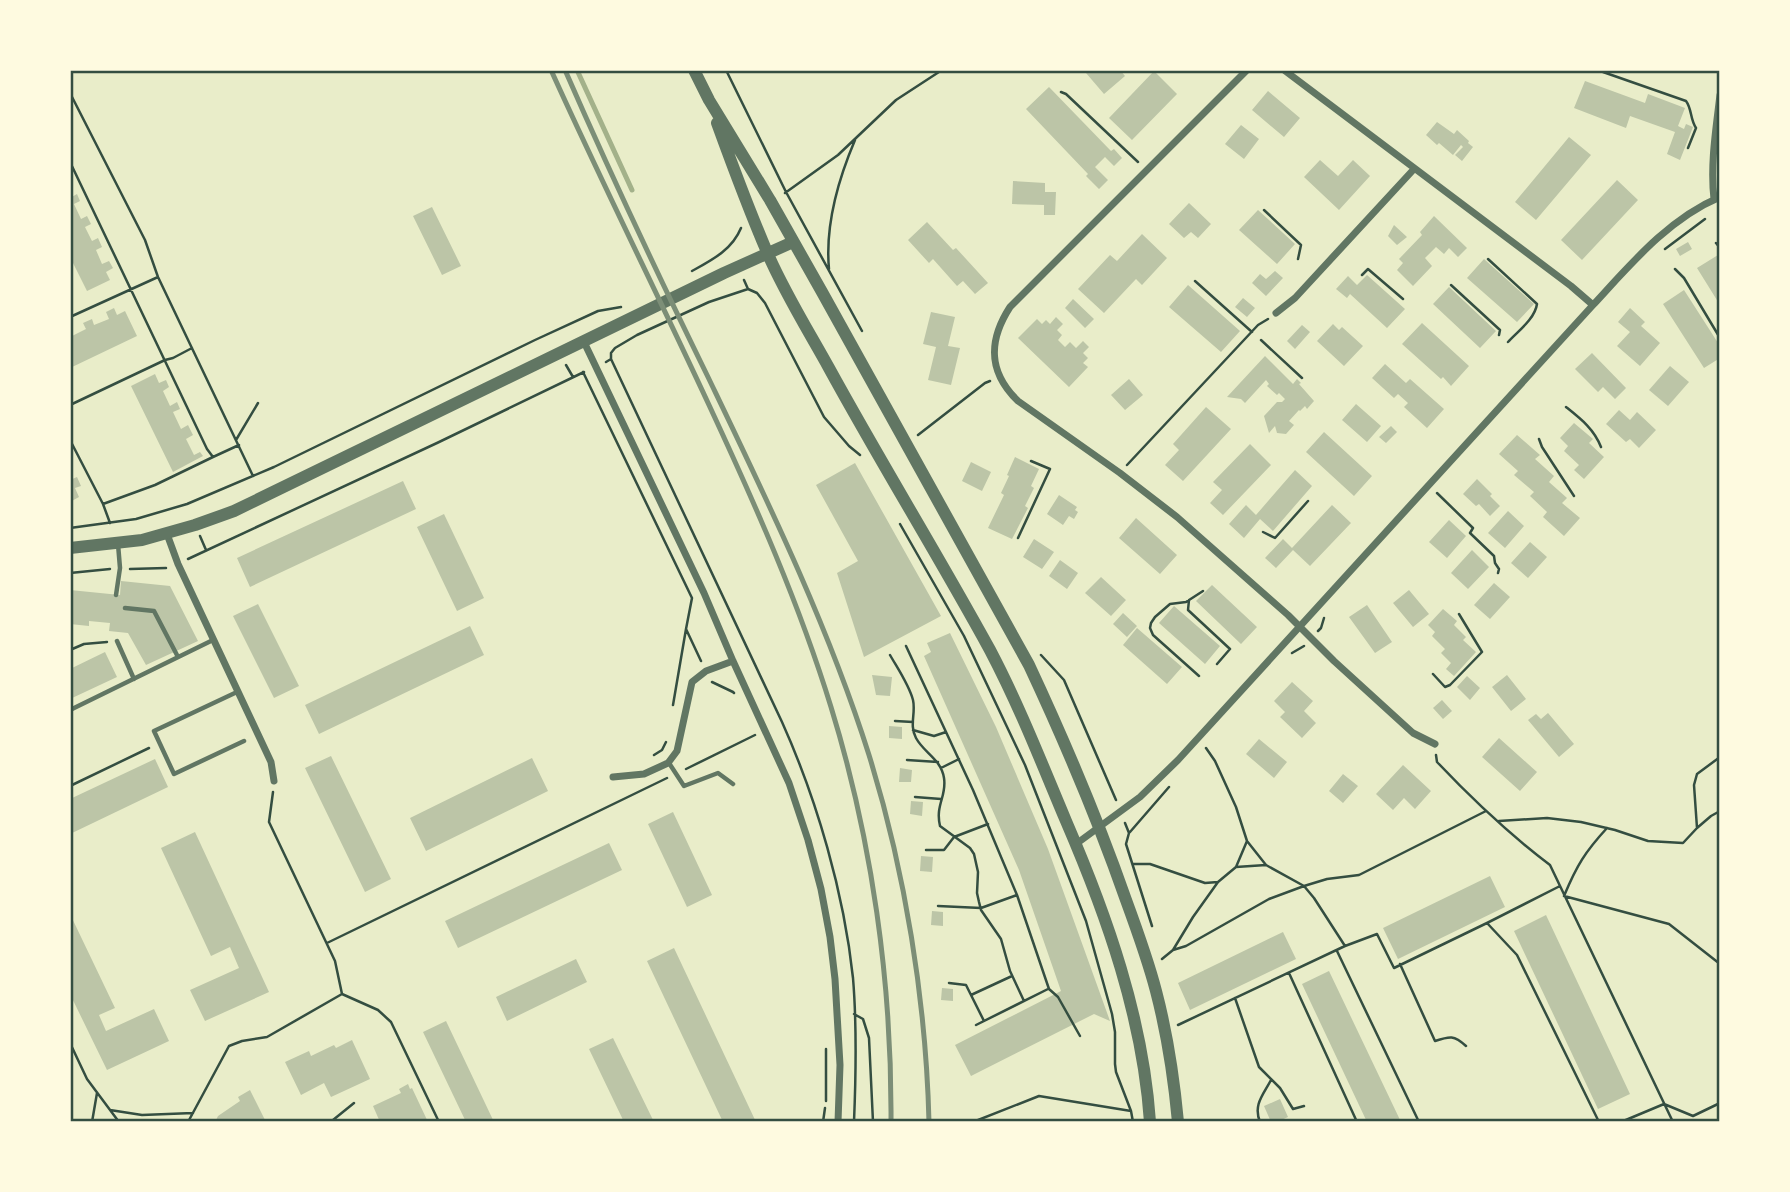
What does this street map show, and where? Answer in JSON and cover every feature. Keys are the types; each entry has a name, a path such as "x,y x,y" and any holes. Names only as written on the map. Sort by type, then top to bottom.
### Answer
{"street":[{"path":"694,70 709,100 770,200 1029,664 1100,827 1132,916 1156,993 1178,1122"},
{"path":"1247,70 1010,307 1001,320 994,347 994,364 1006,390 1018,401 1120,473 1204,540 1413,733 1435,744"},
{"path":"1284,70 1593,305"},
{"path":"1076,844 1140,797 1159,779 1659,236 1717,198 1712,183 1720,95"},
{"path":"709,100 767,253 853,413 992,654 1033,743 1091,880 1129,996 1150,1122"},
{"path":"1276,313 1295,298 1414,169"},
{"path":"70,548 118,544 167,534 253,503 793,242"},
{"path":"584,342 766,730 789,783 808,840 821,889 835,979 840,1065 838,1122"},
{"path":"167,534 178,564 271,762 274,781"},
{"path":"613,777 643,774 668,763 677,751 692,682 706,671 733,661"}],"lane":[{"path":"117,595 120,568 118,544"},
{"path":"125,608 154,611 178,657"},
{"path":"70,710 214,640"},
{"path":"117,641 134,679"},
{"path":"238,692 154,731 174,774 244,741"},
{"path":"668,763 684,786 719,773 733,784"}],"path":[{"path":"726,70 786,192 820,169 896,100 942,70"},
{"path":"1603,72 1686,101 1696,128 1688,148"},
{"path":"1061,92 1066,93 1146,170"},
{"path":"70,93 145,240 158,277 253,476"},
{"path":"829,271 827,249 831,221 845,164 855,139"},
{"path":"70,162 72,173 213,457"},
{"path":"1264,210 1301,244 1298,259"},
{"path":"694,270 729,248 744,222"},
{"path":"1716,243 1720,248"},
{"path":"1488,259 1536,304 1536,310 1531,317 1508,342"},
{"path":"1362,275 1368,269 1403,299"},
{"path":"1675,270 1684,278 1720,338"},
{"path":"70,317 158,277"},
{"path":"1195,281 1252,332"},
{"path":"1451,285 1500,330 1499,335"},
{"path":"70,573 120,568 162,569 178,564 611,359 615,348 637,335 709,302 748,289 757,293 765,303 824,417 860,455"},
{"path":"70,528 136,519 187,504 253,476 598,311 623,306"},
{"path":"1120,473 1258,325 1276,313"},
{"path":"1261,340 1302,378"},
{"path":"70,405 192,348"},
{"path":"583,372 692,598 672,714"},
{"path":"918,435 985,383 1000,377"},
{"path":"236,440 258,403"},
{"path":"1566,407 1589,426 1601,447"},
{"path":"1539,439 1574,496"},
{"path":"70,440 110,523"},
{"path":"103,504 155,485 239,445"},
{"path":"1018,538 1050,469 1031,461"},
{"path":"1437,494 1473,528 1470,533 1494,556 1498,573"},
{"path":"1263,532 1275,538 1308,501"},
{"path":"898,521 964,636 1025,765 1086,921 1112,1014 1116,1072 1133,1122"},
{"path":"1199,676 1153,635 1150,628 1155,617 1170,604 1186,602 1203,591"},
{"path":"1189,600 1188,610 1230,649 1217,664"},
{"path":"1433,674 1445,687 1450,685 1482,652 1459,614"},
{"path":"686,629 713,682 733,692 738,703"},
{"path":"70,650 84,644 117,641"},
{"path":"906,646 988,824 1017,895 1049,989 1058,997 1080,1036"},
{"path":"890,655 912,696 913,730 918,741 941,768 945,788 938,810 940,826 970,848 974,855 981,908 1001,939 1012,976 1024,1001"},
{"path":"895,721 912,722"},
{"path":"327,943 782,722"},
{"path":"913,730 934,737 946,732"},
{"path":"653,769 648,759 662,750 668,737"},
{"path":"70,786 160,743"},
{"path":"1435,744 1437,762 1514,837 1550,865 1673,1122"},
{"path":"1206,748 1215,761 1236,807 1247,841 1266,865 1304,886 1346,946"},
{"path":"1697,828 1693,785 1697,774 1720,757"},
{"path":"941,768 959,759"},
{"path":"907,760 938,762"},
{"path":"274,781 269,822 335,961 342,994"},
{"path":"915,797 941,799"},
{"path":"1173,950 1186,946 1269,899 1328,879 1359,875 1486,811"},
{"path":"1499,821 1547,818 1581,822 1648,841 1683,843 1697,828 1720,811"},
{"path":"926,850 944,850 954,837 988,824"},
{"path":"1564,896 1575,869 1607,828"},
{"path":"1162,959 1173,950 1218,882 1236,867 1247,841"},
{"path":"1132,864 1150,864 1205,883 1218,882"},
{"path":"1236,867 1266,865"},
{"path":"1178,1025 1377,934 1394,968 1560,886"},
{"path":"938,906 981,908 1017,895"},
{"path":"1564,896 1670,924 1720,964"},
{"path":"1487,923 1517,956 1599,1122"},
{"path":"1337,950 1419,1122"},
{"path":"1400,964 1435,1041 1448,1037 1457,1038 1466,1046"},
{"path":"1289,973 1357,1122"},
{"path":"971,995 1012,976"},
{"path":"949,983 966,985 984,1021"},
{"path":"976,1025 1049,989"},
{"path":"188,1122 229,1046 267,1037 342,994"},
{"path":"342,994 378,1010 391,1022 439,1122"},
{"path":"1235,998 1259,1068 1280,1088 1293,1109 1304,1106"},
{"path":"855,1014 863,1019 869,1038 873,1122"},
{"path":"70,1043 87,1079 118,1122"},
{"path":"822,1122 825,1109 826,1044"},
{"path":"1260,1122 1256,1112 1271,1080"},
{"path":"92,1122 97,1093"},
{"path":"973,1122 1039,1096 1131,1111"},
{"path":"334,1122 333,1120 354,1103"},
{"path":"1621,1122 1664,1104 1693,1116 1720,1103"},
{"path":"110,1111 142,1115 192,1113"}],"building":[{"path":"1089,70 1120,70 1125,76 1104,94 1086,73"},
{"path":"1154,71 1177,94 1132,140 1109,118"},
{"path":"1585,81 1645,103 1648,94 1685,108 1678,126 1684,129 1686,124 1693,127 1680,160 1667,154 1675,132 1630,116 1626,128 1574,108"},
{"path":"1049,87 1111,151 1114,149 1122,158 1114,166 1105,157 1095,167 1108,180 1099,189 1026,109"},
{"path":"1268,91 1300,118 1284,137 1252,110"},
{"path":"1437,122 1454,134 1457,130 1473,147 1462,161 1455,155 1463,147 1461,145 1453,155 1426,135"},
{"path":"1241,125 1259,139 1244,159 1225,144"},
{"path":"1569,137 1591,155 1536,220 1515,202"},
{"path":"1320,160 1338,176 1353,160 1370,176 1339,210 1304,177"},
{"path":"1617,180 1638,200 1582,260 1561,240"},
{"path":"1013,181 1045,183 1045,192 1056,192 1055,215 1044,215 1044,205 1012,204"},
{"path":"77,194 80,201 74,204 81,219 87,216 91,224 85,227 92,241 98,238 102,247 96,250 102,264 109,261 113,268 106,272 110,280 87,291 70,257 70,198"},
{"path":"1189,203 1211,224 1198,238 1191,232 1184,238 1169,224"},
{"path":"432,207 461,266 442,275 413,216"},
{"path":"1258,210 1295,244 1277,264 1239,230"},
{"path":"1434,216 1467,248 1458,257 1449,248 1444,254 1436,247 1425,258 1432,266 1413,286 1397,270 1403,263 1399,259 1422,235 1420,232"},
{"path":"927,222 953,250 956,248 988,283 975,294 963,281 957,286 933,259 929,263 908,240"},
{"path":"1394,225 1407,237 1397,245 1388,236"},
{"path":"1142,234 1167,258 1142,285 1136,279 1104,313 1078,289 1110,255 1117,261"},
{"path":"1688,242 1692,249 1680,256 1676,249"},
{"path":"1718,255 1720,259 1720,305 1697,268"},
{"path":"1484,259 1534,304 1517,322 1467,278"},
{"path":"1275,271 1283,278 1266,296 1252,283 1260,274 1266,279"},
{"path":"1367,275 1405,309 1387,328 1350,294 1347,298 1336,289 1348,276 1357,285"},
{"path":"1188,285 1240,331 1221,352 1169,307"},
{"path":"1449,287 1496,331 1480,348 1433,304"},
{"path":"1684,290 1720,346 1720,358 1704,368 1663,304"},
{"path":"1243,298 1255,308 1247,317 1235,307"},
{"path":"1073,299 1094,319 1085,328 1065,308"},
{"path":"114,308 117,315 125,311 137,336 70,368 70,337 86,329 83,323 92,319 94,325 109,319 106,312"},
{"path":"1630,308 1645,322 1641,326 1660,343 1640,366 1617,346 1630,332 1618,322"},
{"path":"931,312 955,317 948,346 960,348 951,385 928,380 936,347 923,344"},
{"path":"1056,317 1063,324 1057,330 1062,335 1058,340 1065,347 1070,342 1076,348 1083,341 1089,347 1083,353 1088,358 1083,363 1088,367 1069,387 1018,338 1037,319 1042,324 1046,320 1050,324"},
{"path":"1422,323 1469,366 1451,386 1402,344"},
{"path":"1333,324 1339,330 1342,327 1363,346 1344,366 1317,341"},
{"path":"1302,325 1310,332 1295,349 1287,341"},
{"path":"1592,353 1626,388 1615,399 1603,387 1598,392 1575,369"},
{"path":"1265,356 1293,384 1297,379 1314,401 1307,409 1305,406 1299,410 1289,421 1294,425 1286,434 1277,433 1275,426 1269,433 1264,416 1277,402 1285,399 1267,386 1269,384 1266,380 1245,403 1241,399 1227,397"},
{"path":"1385,364 1406,383 1410,379 1444,409 1427,428 1404,407 1408,403 1398,394 1394,398 1372,378"},
{"path":"1670,366 1689,382 1668,406 1649,390"},
{"path":"155,374 159,383 166,380 169,387 163,391 170,406 177,402 180,409 173,412 181,429 188,425 193,435 186,439 194,455 200,452 203,456 173,472 131,386"},
{"path":"1129,379 1143,395 1125,410 1111,395"},
{"path":"1356,404 1381,426 1367,442 1342,420"},
{"path":"1206,407 1231,429 1183,481 1165,465 1179,450 1173,444"},
{"path":"1619,410 1630,420 1637,412 1656,430 1639,448 1630,439 1626,442 1606,424"},
{"path":"1574,423 1593,439 1589,443 1604,457 1584,479 1574,470 1579,465 1564,451 1568,446 1560,438"},
{"path":"1391,426 1397,432 1386,443 1379,437"},
{"path":"1324,432 1372,476 1354,496 1306,452"},
{"path":"1517,435 1540,455 1535,459 1554,476 1549,482 1567,498 1562,503 1580,518 1564,536 1543,517 1547,512 1530,496 1534,492 1514,475 1518,471 1499,454"},
{"path":"1250,444 1271,465 1223,515 1210,503 1222,490 1213,482"},
{"path":"1015,457 1039,469 1025,506 1028,508 1012,539 988,528 1004,495 1001,493"},
{"path":"971,462 991,472 982,491 962,481"},
{"path":"855,463 941,616 864,657 837,573 858,561 816,485"},
{"path":"1295,470 1312,486 1273,531 1260,519 1244,538 1229,524 1246,505 1256,515"},
{"path":"77,477 81,486 75,488 79,497 70,502 70,480"},
{"path":"1477,479 1500,506 1490,516 1479,504 1476,506 1463,494"},
{"path":"403,481 416,509 250,587 237,558"},
{"path":"1059,495 1077,507 1075,510 1078,512 1074,519 1069,516 1063,525 1047,514"},
{"path":"1332,505 1351,523 1310,566 1293,550 1276,568 1265,558 1283,539 1292,548"},
{"path":"1508,511 1524,526 1505,548 1488,533"},
{"path":"444,514 484,598 457,611 417,527"},
{"path":"1136,518 1177,555 1160,574 1119,538"},
{"path":"1449,520 1466,536 1447,558 1429,542"},
{"path":"1034,539 1054,552 1042,569 1023,557"},
{"path":"1530,542 1547,557 1528,578 1511,563"},
{"path":"1472,550 1489,567 1468,589 1451,573"},
{"path":"1060,560 1078,573 1067,589 1049,576"},
{"path":"1101,577 1126,600 1111,616 1085,593"},
{"path":"121,581 170,586 198,641 146,665 128,633 109,631 110,623 89,621 89,626 70,624 70,590 120,595"},
{"path":"1494,583 1510,597 1490,619 1474,605"},
{"path":"1212,585 1257,627 1241,644 1196,601"},
{"path":"1409,590 1429,614 1413,627 1393,603"},
{"path":"258,604 299,686 274,698 233,616"},
{"path":"1367,605 1392,642 1375,653 1349,617"},
{"path":"1174,606 1220,646 1205,664 1159,623"},
{"path":"1443,609 1457,621 1454,625 1466,637 1463,640 1476,652 1454,676 1446,669 1451,663 1441,653 1445,649 1432,636 1435,632 1428,625"},
{"path":"1123,613 1137,626 1127,637 1113,624"},
{"path":"470,626 484,655 319,734 305,705"},
{"path":"1137,628 1182,667 1167,684 1123,645"},
{"path":"950,633 996,727 1048,849 1110,1021 1094,1014 971,1076 955,1045 1061,991 1019,870 924,656 931,652 927,643"},
{"path":"105,652 117,677 70,699 70,669"},
{"path":"872,675 892,677 890,696 876,695"},
{"path":"1507,675 1526,699 1511,711 1492,687"},
{"path":"1467,676 1480,688 1470,700 1457,687"},
{"path":"1292,682 1313,701 1304,711 1316,723 1302,738 1280,717 1285,712 1274,701"},
{"path":"1442,700 1452,711 1443,719 1433,708"},
{"path":"1548,713 1574,744 1559,757 1528,720 1536,714 1541,719"},
{"path":"889,726 902,727 902,739 889,738"},
{"path":"1499,738 1537,772 1520,791 1482,757"},
{"path":"1259,739 1287,762 1274,778 1246,754"},
{"path":"331,756 391,879 365,892 305,768"},
{"path":"532,758 548,791 426,851 410,818"},
{"path":"155,759 168,787 70,834 70,799"},
{"path":"1403,765 1431,791 1415,809 1404,798 1393,810 1376,794"},
{"path":"900,768 912,770 911,782 899,782"},
{"path":"1343,774 1358,786 1343,803 1329,791"},
{"path":"911,801 923,802 922,816 910,814"},
{"path":"673,812 712,895 687,907 648,824"},
{"path":"195,832 269,992 205,1021 190,990 239,968 230,947 211,956 161,848"},
{"path":"609,843 622,870 458,948 445,921"},
{"path":"921,856 933,857 932,872 920,871"},
{"path":"1490,876 1505,907 1398,959 1383,928"},
{"path":"932,911 943,912 943,926 931,925"},
{"path":"70,914 115,1008 99,1015 106,1031 154,1009 169,1041 107,1070 70,994"},
{"path":"1546,915 1630,1094 1598,1109 1514,931"},
{"path":"1283,932 1296,959 1190,1010 1178,983"},
{"path":"674,948 756,1122 723,1122 647,961"},
{"path":"576,959 587,982 507,1021 496,997"},
{"path":"1329,971 1401,1122 1367,1122 1302,984"},
{"path":"942,988 953,989 953,1001 941,1000"},
{"path":"446,1021 494,1122 466,1122 423,1032"},
{"path":"613,1038 654,1122 624,1122 589,1049"},
{"path":"352,1040 370,1079 331,1097 324,1083 301,1095 285,1062 309,1051 311,1056"},
{"path":"408,1084 428,1122 380,1122 373,1106 401,1093 399,1089"},
{"path":"250,1090 266,1122 215,1122 218,1116 240,1101 238,1097"},
{"path":"1280,1099 1288,1117 1271,1122 1264,1106"}],"waterway":[{"path":"577,70 632,190"}],"railway":[{"path":"551,70 759,517 805,630 831,707 858,808 877,912 888,1017 891,1122"},
{"path":"565,70 774,516 816,611 853,706 882,799 903,890 918,983 929,1122"}]}
